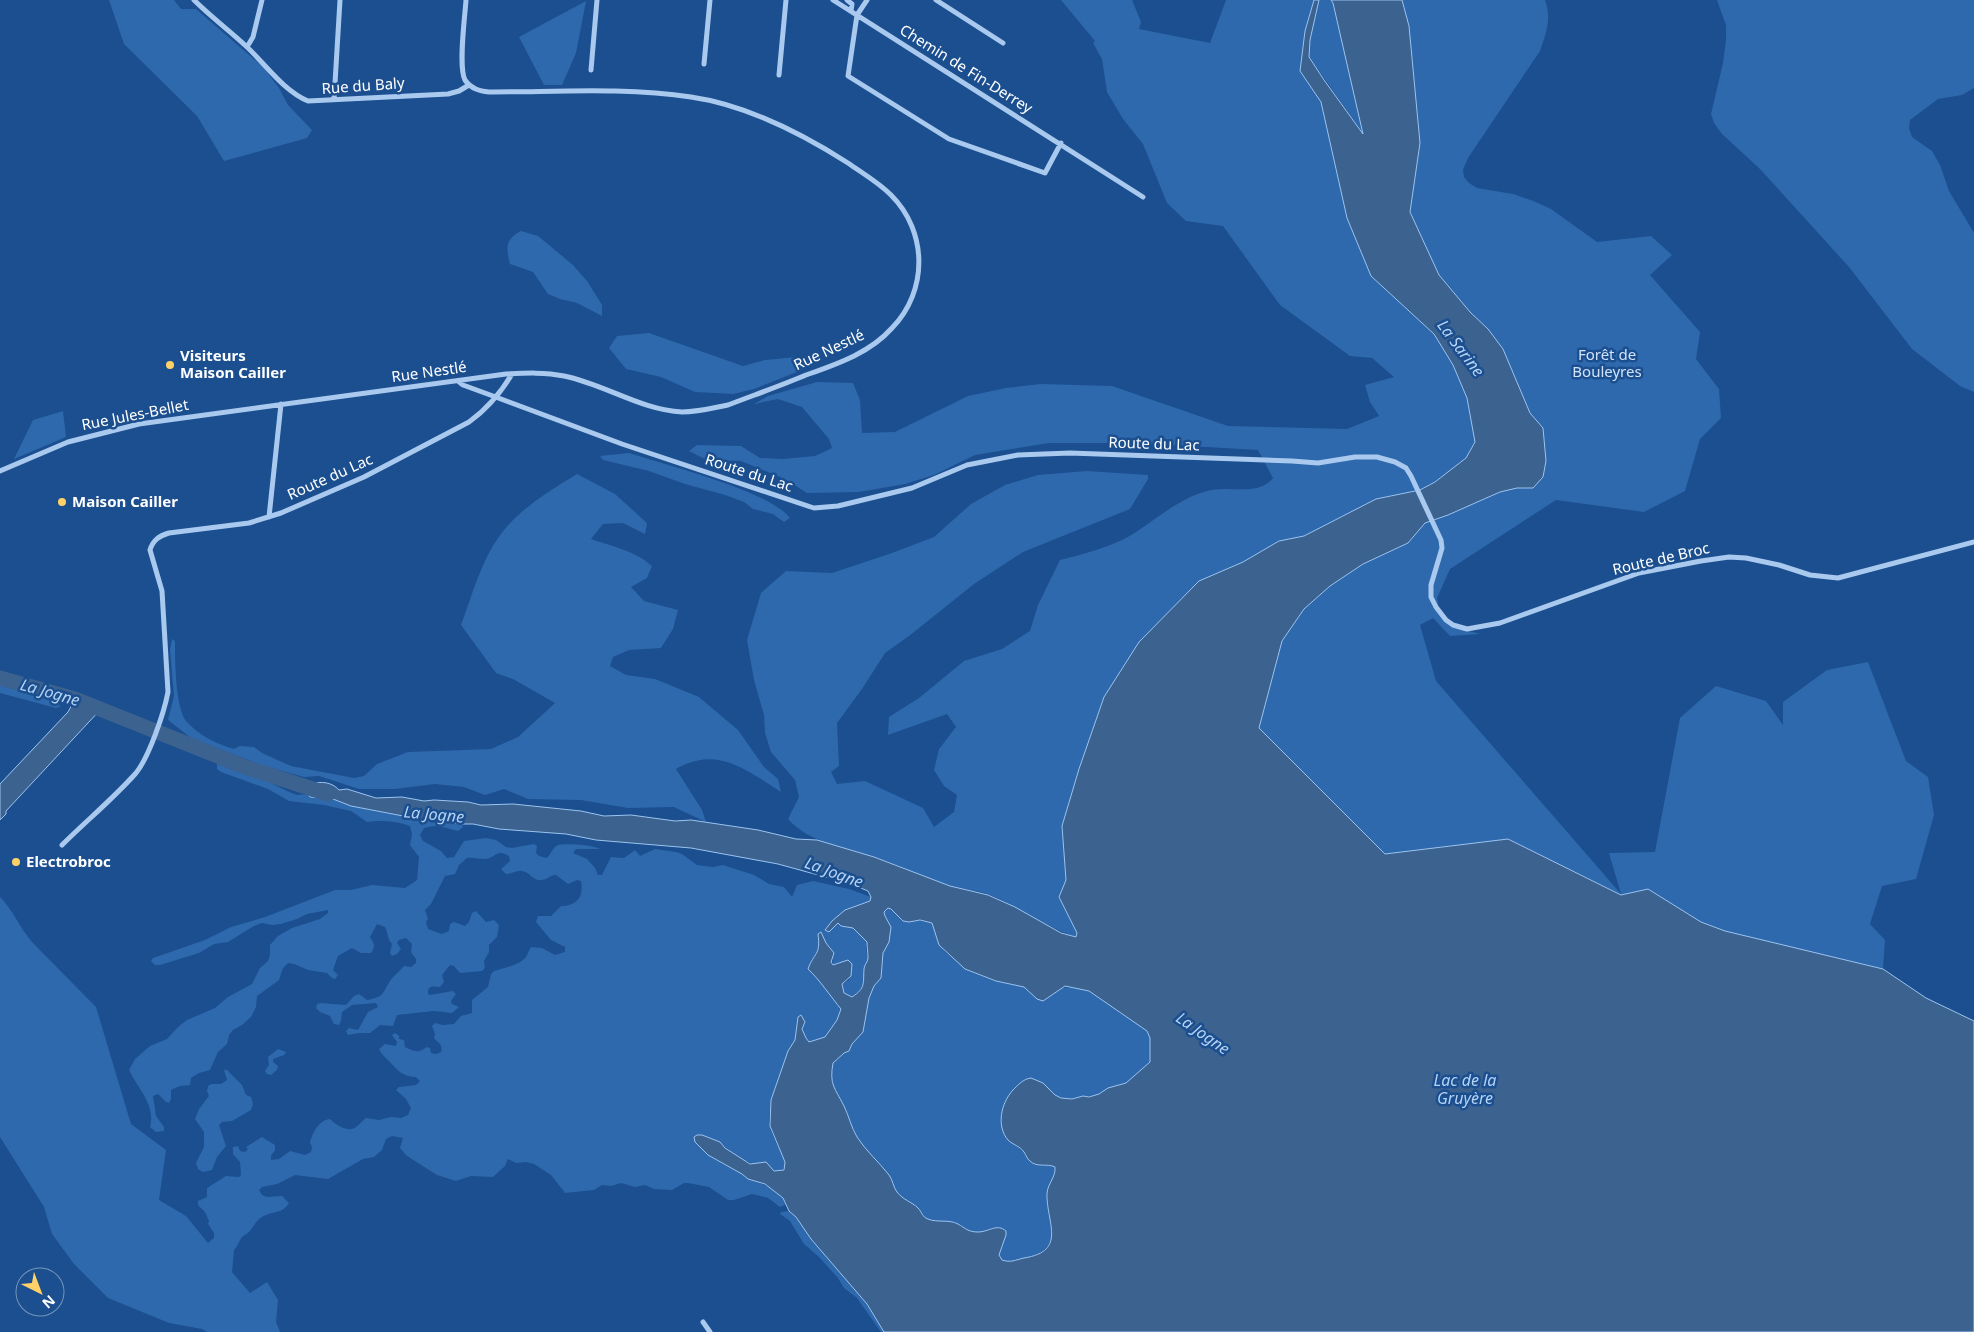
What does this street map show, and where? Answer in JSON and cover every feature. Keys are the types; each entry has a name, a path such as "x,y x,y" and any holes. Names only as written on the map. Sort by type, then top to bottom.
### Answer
{"street":[{"name":"Rue du Baly","path":"194,0 301,98 308,101 448,94 470,85"},
{"path":"247,47 253,37 262,0"},
{"path":"334,100 340,0"},
{"path":"466,0 462,70 466,81 470,85"},
{"path":"591,70 597,0"},
{"path":"704,64 710,0"},
{"path":"779,75 786,0"},
{"name":"Chemin de Fin-Derrey","path":"833,0 1061,143 1143,197"},
{"path":"847,0 852,4 851,11"},
{"path":"868,0 858,15 848,76 949,139 1045,173 1061,143"},
{"path":"936,0 1003,43"},
{"name":"Rue Nestlé","path":"280,404 512,374 543,372 564,376 642,403 670,410 698,411 728,405 848,359 884,337 903,315 914,294 918,278 919,250 906,214 891,195 872,179 827,150 771,121 691,97 620,92 489,92 480,91 470,85"},
{"path":"458,381 463,385 497,398 512,374"},
{"name":"Route du Lac","path":"62,845 136,773 149,749 163,713 168,692 162,592 150,555 152,544 157,538 169,533 249,523 269,517 364,477 452,432 484,411 497,398 622,444 814,508 838,506 912,488 967,465 1018,455 1070,453 1318,463 1355,457 1377,456 1396,462 1406,468 1439,536"},
{"path":"269,517 280,404"},
{"name":"Rue Jules-Bellet","path":"0,471 68,442 113,430 149,422 280,404"},
{"name":"Route de Broc","path":"1439,536 1442,548 1432,575 1431,596 1436,607 1446,620 1453,625 1467,629 1500,623 1639,573 1701,561 1746,558 1779,565 1810,575 1838,578 1974,542"},
{"path":"703,1322 710,1332"}],"green space":[{"path":"109,0 174,0 181,9 196,9 263,67 279,88 288,105 312,130 307,138 224,161 197,116 124,44"},
{"path":"1061,0 1132,0 1141,22 1139,29 1210,43 1226,0 1314,0 1305,31 1300,71 1321,102 1347,218 1371,276 1434,334 1453,365 1467,398 1475,441 1466,458 1435,482 1420,490 1376,499 1304,536 1279,541 1243,562 1137,645 1104,697 1062,826 1066,880 1059,897 1077,933 1076,937 1054,928 990,895 949,886 883,860 817,839 806,834 788,819 799,797 795,780 771,752 765,733 764,715 754,680 747,640 761,593 786,571 832,573 934,537 971,504 1005,485 1038,475 1087,471 1148,475 1148,479 1130,509 1023,552 974,584 885,653 837,723 839,766 831,772 837,784 865,781 923,808 934,827 954,812 957,795 944,786 934,770 939,749 956,727 947,714 888,735 889,717 919,698 964,661 1002,649 1030,631 1038,605 1060,560 1091,552 1122,540 1176,505 1200,493 1220,489 1253,489 1267,484 1273,478 1258,450 1139,443 1049,443 975,455 934,475 905,484 859,492 807,493 785,479 741,461 707,460 689,451 697,445 741,446 760,458 783,459 815,456 832,448 829,439 802,407 778,399 754,404 768,396 817,382 853,383 860,400 862,433 895,432 968,396 1006,388 1041,384 1112,386 1228,426 1347,429 1379,416 1370,402 1365,385 1394,377 1372,358 1350,356 1280,305 1223,226 1186,221 1167,203 1143,144 1123,119 1107,92 1102,59 1093,43 1095,41"},
{"path":"1319,0 1331,0 1333,3 1364,135 1309,57 1310,40"},
{"name":"Forêt de Bouleyres","path":"1402,0 1545,0 1548,20 1540,51 1468,158 1463,170 1464,177 1477,188 1513,194 1551,209 1597,242 1651,236 1672,255 1650,275 1700,332 1696,359 1719,389 1721,418 1700,439 1685,491 1644,512 1556,500 1450,569 1437,598 1440,614 1451,626 1480,634 1450,636 1433,618 1420,625 1436,681 1621,894 1609,853 1655,852 1680,718 1716,686 1766,701 1783,725 1783,702 1827,670 1868,662 1906,761 1928,777 1934,815 1916,879 1882,886 1870,924 1885,940 1883,969 1725,931 1701,922 1648,889 1622,895 1508,839 1385,854 1259,728 1282,641 1304,609 1330,586 1363,564 1408,543 1425,523 1500,492 1517,488 1533,488 1543,428 1530,413 1503,349 1488,329 1470,312 1439,275 1410,212 1420,143 1409,27"},
{"path":"1717,0 1974,0 1974,88 1962,95 1938,99 1910,120 1909,128 1912,137 1932,151 1940,165 1949,191 1974,233 1974,392 1960,386 1912,349 1849,267 1760,169 1722,134 1714,123 1711,114 1723,63 1726,40 1726,25"},
{"path":"586,1 576,53 562,85 544,85 519,37"},
{"path":"521,231 538,236 573,265 587,281 602,305 602,316 577,303 548,294 533,272 510,264 508,253 509,241"},
{"path":"649,333 743,366 765,360 797,357 807,368 754,389 733,394 695,392 661,377 626,369 609,348 617,336"},
{"path":"63,411 66,437 14,459 33,420"},
{"path":"629,453 740,489 779,508 790,518 784,522 773,514 753,509 744,502 725,495 685,484 649,471 603,460 600,456"},
{"path":"577,474 615,494 647,523 645,534 623,523 603,524 591,539 638,556 652,566 647,578 631,587 644,601 678,610 673,629 661,648 629,650 613,657 610,666 626,675 655,679 699,697 738,730 764,767 778,779 781,792 731,763 705,759 691,762 676,769 702,810 706,822 674,807 628,808 581,800 528,799 504,789 485,795 464,787 435,784 395,789 359,789 319,776 304,777 264,766 191,738 168,720 174,696 170,650 172,639 175,641 178,695 183,715 187,722 203,735 221,745 234,749 240,746 254,747 262,753 291,766 354,778 364,776 377,764 408,752 491,749 518,737 555,703 513,679 496,673 461,625 484,563 504,530 529,506"},
{"path":"0,685 45,697 61,706 56,708 0,693"},
{"path":"217,764 265,780 297,795 308,794 311,797 338,800 351,806 401,816 424,820 440,819 462,824 463,827 458,831 438,826 424,828 420,835 423,841 441,851 447,858 454,857 464,841 486,838 496,840 506,847 512,848 534,844 537,846 536,853 547,858 558,845 586,845 600,849 576,849 573,853 587,859 598,875 602,875 611,857 624,858 635,850 640,856 655,849 682,854 697,865 713,867 723,865 754,875 769,884 784,887 792,897 797,885 813,881 849,889 871,897 870,901 849,908 832,921 826,930 829,932 838,923 853,928 867,942 868,960 864,970 863,984 858,993 852,997 844,993 842,984 849,980 852,964 833,965 831,948 818,937 818,951 808,969 841,1009 837,1020 825,1037 809,1042 802,1029 805,1022 801,1015 798,1017 795,1040 788,1051 771,1100 769,1121 771,1131 785,1162 783,1170 774,1171 761,1163 754,1164 747,1161 706,1136 697,1135 695,1142 708,1155 743,1174 748,1179 770,1187 783,1198 785,1205 780,1207 768,1198 752,1194 728,1200 709,1187 688,1183 684,1183 672,1190 654,1189 645,1185 635,1187 621,1183 611,1186 602,1185 594,1190 565,1193 551,1175 534,1164 526,1162 516,1163 508,1159 505,1166 493,1177 471,1176 456,1181 437,1175 407,1156 400,1148 403,1138 392,1136 386,1139 382,1150 374,1157 363,1159 328,1179 295,1175 277,1184 262,1187 259,1190 262,1195 267,1197 282,1196 289,1203 280,1211 265,1215 242,1237 234,1250 232,1272 250,1293 267,1282 278,1300 276,1322 280,1332 207,1332 202,1329 169,1323 108,1298 74,1264 52,1234 44,1207 0,1137 0,897 32,942 96,1007 131,1124 166,1150 159,1200 186,1216 208,1243 214,1238 214,1233 208,1224 209,1221 205,1212 198,1205 198,1201 207,1197 207,1188 226,1176 239,1177 241,1175 240,1162 233,1154 233,1147 238,1146 240,1151 245,1152 248,1149 246,1147 262,1137 275,1145 271,1160 279,1159 290,1151 305,1155 311,1152 312,1147 310,1143 314,1131 319,1124 326,1120 330,1119 346,1129 353,1129 366,1118 379,1120 391,1117 401,1118 408,1115 411,1108 406,1099 396,1090 399,1087 416,1085 420,1081 416,1077 407,1076 401,1072 379,1049 385,1044 396,1046 397,1042 392,1035 395,1033 399,1036 399,1039 404,1040 405,1047 411,1050 419,1051 427,1047 430,1048 431,1053 441,1052 441,1046 434,1038 435,1034 432,1026 435,1023 443,1025 454,1024 461,1016 472,1013 472,1000 488,987 491,974 494,971 519,963 526,957 531,947 542,948 555,955 565,952 565,947 551,940 536,922 538,916 551,916 561,906 567,906 578,900 581,892 581,881 577,880 568,884 556,875 538,880 522,871 506,874 501,869 510,861 509,856 505,854 498,853 488,859 467,858 459,865 455,874 445,876 431,904 425,910 428,919 426,922 428,929 442,934 449,931 450,924 454,922 465,926 469,922 472,913 476,911 486,922 494,920 499,925 497,937 489,945 489,952 484,961 485,968 482,971 460,973 454,966 450,965 442,975 444,982 440,987 429,989 428,994 430,995 453,991 456,994 451,1001 452,1004 459,1007 452,1013 434,1011 397,1015 393,1026 380,1025 370,1033 348,1035 346,1031 349,1028 358,1030 368,1012 378,1007 376,1003 352,1005 342,1012 339,1025 334,1024 330,1016 316,1008 317,1004 321,1003 346,1005 354,996 359,994 367,1000 377,998 382,994 391,979 404,966 411,967 416,963 416,959 411,952 412,944 406,938 399,940 397,943 401,949 392,956 390,953 392,944 385,927 377,924 370,937 374,945 371,953 361,953 352,948 338,956 333,970 338,975 335,979 327,973 308,970 288,963 283,968 279,980 257,996 256,1007 251,1017 229,1035 227,1044 218,1052 210,1070 199,1073 191,1078 190,1085 180,1086 171,1090 169,1103 158,1094 153,1096 156,1116 164,1127 164,1131 156,1132 150,1127 151,1111 145,1097 129,1070 135,1059 150,1046 167,1039 187,1020 215,1008 228,997 252,984 260,968 268,961 270,945 278,936 292,928 320,919 328,913 328,910 307,914 281,924 262,923 228,942 214,944 199,953 160,965 155,965 151,961 153,958 205,940 231,927 265,917 335,890 351,890 372,885 405,888 417,880 419,857 410,845 412,834 410,826 389,821 367,822 351,811 324,805 289,801 268,789 221,772 217,769"},
{"path":"887,908 909,922 915,920 932,923 944,951 969,971 995,981 1030,990 1074,987 1089,991 1111,1004 1120,1013 1147,1031 1150,1038 1150,1062 1132,1080 1096,1096 1083,1096 1072,1099 1061,1098 1055,1095 1042,1083 1022,1081 1011,1094 1003,1108 1001,1124 1008,1139 1023,1151 1033,1163 1056,1167 1048,1200 1053,1233 1044,1250 1032,1256 1013,1261 1001,1260 999,1255 1004,1239 993,1228 983,1232 975,1232 954,1222 933,1221 924,1217 916,1207 897,1192 884,1170 866,1150 855,1133 832,1082 833,1063 849,1051 852,1044 863,1032 869,998 874,986 881,978 883,953 891,931 884,912"},
{"path":"278,1049 286,1052 284,1055 273,1059 273,1062 278,1066 277,1070 271,1075 267,1074 265,1071 269,1065 268,1057"},
{"path":"224,1070 227,1070 242,1085 246,1095 251,1097 253,1104 251,1110 232,1121 222,1122 219,1125 226,1146 217,1157 212,1170 203,1172 198,1169 196,1163 204,1147 204,1132 195,1119 199,1109 209,1096 208,1086 211,1084 221,1084 227,1080"},
{"path":"789,1211 796,1217 811,1239 867,1304 884,1332 881,1332 857,1298 844,1288 838,1278 819,1257 804,1244 790,1221 780,1214 781,1212"}],"water":[{"name":"Lac de la Gruyère","path":"1314,0 1319,0 1310,40 1309,57 1363,134 1331,0 1402,0 1409,26 1420,143 1410,212 1439,275 1470,312 1488,329 1503,349 1530,413 1543,428 1546,461 1543,477 1533,488 1517,488 1500,492 1425,523 1408,543 1363,564 1330,586 1304,609 1282,641 1259,728 1385,854 1508,839 1621,895 1648,889 1701,922 1725,931 1883,969 1926,998 1974,1021 1974,1332 884,1332 867,1304 811,1239 796,1217 789,1211 783,1198 765,1184 748,1179 708,1155 695,1142 694,1137 702,1135 720,1142 725,1148 750,1164 766,1162 774,1171 784,1170 785,1162 770,1126 771,1100 788,1051 795,1040 798,1017 801,1015 805,1022 802,1029 809,1042 825,1037 837,1020 841,1009 808,969 818,950 818,934 821,932 826,943 834,953 831,962 833,965 848,960 852,964 851,976 842,984 844,993 852,997 860,991 863,985 864,968 868,958 867,942 853,928 841,926 838,923 829,932 825,930 845,910 870,901 871,897 868,891 851,884 778,864 691,848 596,840 566,834 499,829 473,824 459,824 440,819 424,820 351,806 333,799 310,797 308,794 311,784 322,782 333,785 339,790 347,789 376,798 402,797 424,801 468,802 481,805 513,804 581,811 604,816 631,815 675,821 691,820 758,830 796,839 817,840 874,857 950,886 988,895 1015,907 1061,933 1076,937 1077,933 1059,897 1066,880 1062,826 1104,697 1139,642 1199,581 1243,562 1279,541 1304,536 1376,499 1420,490 1435,482 1466,458 1475,442 1467,398 1453,365 1434,334 1371,276 1347,218 1321,102 1300,71 1305,31","holes":["888,908 903,921 920,920 932,923 939,945 965,969 996,981 1024,987 1037,999 1043,1001 1065,986 1089,991 1147,1031 1150,1038 1150,1062 1126,1083 1108,1088 1099,1094 1089,1097 1083,1096 1072,1099 1061,1098 1055,1095 1043,1083 1031,1078 1019,1084 1005,1101 1001,1121 1004,1134 1008,1140 1022,1150 1033,1163 1055,1167 1047,1193 1052,1234 1046,1249 1038,1254 1013,1261 1002,1260 999,1255 1006,1235 1006,1231 1003,1229 996,1228 975,1232 967,1230 958,1224 924,1217 918,1208 897,1192 889,1175 861,1142 832,1082 833,1063 849,1051 852,1044 863,1032 869,998 874,986 881,978 883,953 889,942 891,927 884,912"]},
{"path":"75,699 101,709 6,811 6,814 0,820 0,784 68,712"}],"waterway":[{"name":"La Jogne","path":"0,678 75,699 245,767 328,794"}],"place":[{"name":"Visiteurs Maison Cailler","path":"170,365"},
{"name":"Maison Cailler","path":"62,502"},
{"name":"Electrobroc","path":"16,862"}],"water label":[{"name":"La Sarine","path":"1461,348"}]}
